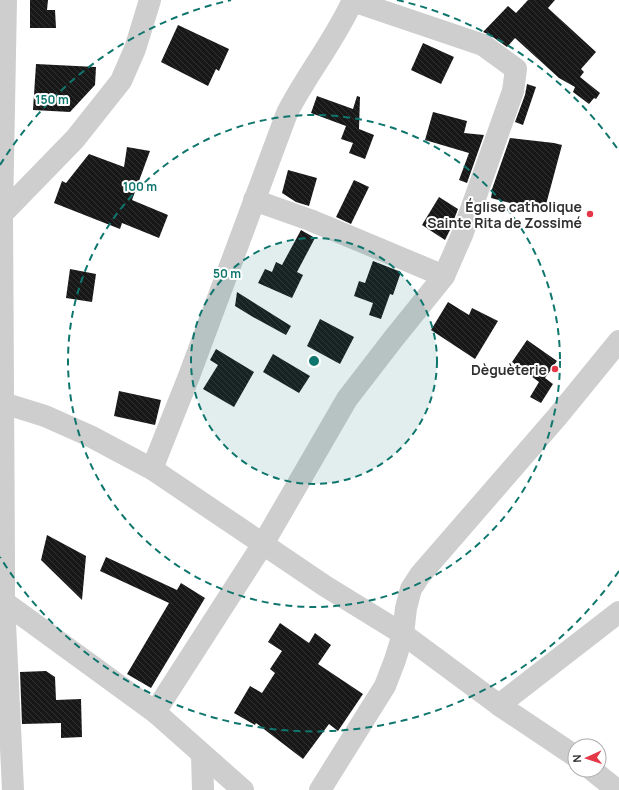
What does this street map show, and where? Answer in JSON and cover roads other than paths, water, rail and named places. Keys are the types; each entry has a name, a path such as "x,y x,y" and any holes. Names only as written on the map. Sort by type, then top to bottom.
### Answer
{"street":[{"path":"6,0 3,32 1,213 3,403 2,559 13,790"},
{"path":"1,213 75,139 121,81 135,49 150,0"},
{"path":"152,469 189,376 287,113 296,95 312,71 353,1 483,45 516,69 513,91 465,228 444,276 394,338 348,399 263,544 155,712"},
{"path":"254,200 310,220 444,276"},
{"path":"320,790 385,686 403,634 406,608 411,589 420,575 557,417 619,341"},
{"path":"3,403 45,416 90,436 152,469 325,586 403,634 499,705 567,751"},
{"path":"4,602 155,712 243,790"},
{"path":"499,705 619,612"},
{"path":"202,754 203,790"},
{"path":"602,778 617,790"}],"place":[{"name":"Église catholique Sainte Rita de Zossimé","path":"590,214"},
{"name":"Dèguèterie","path":"555,369"}]}
